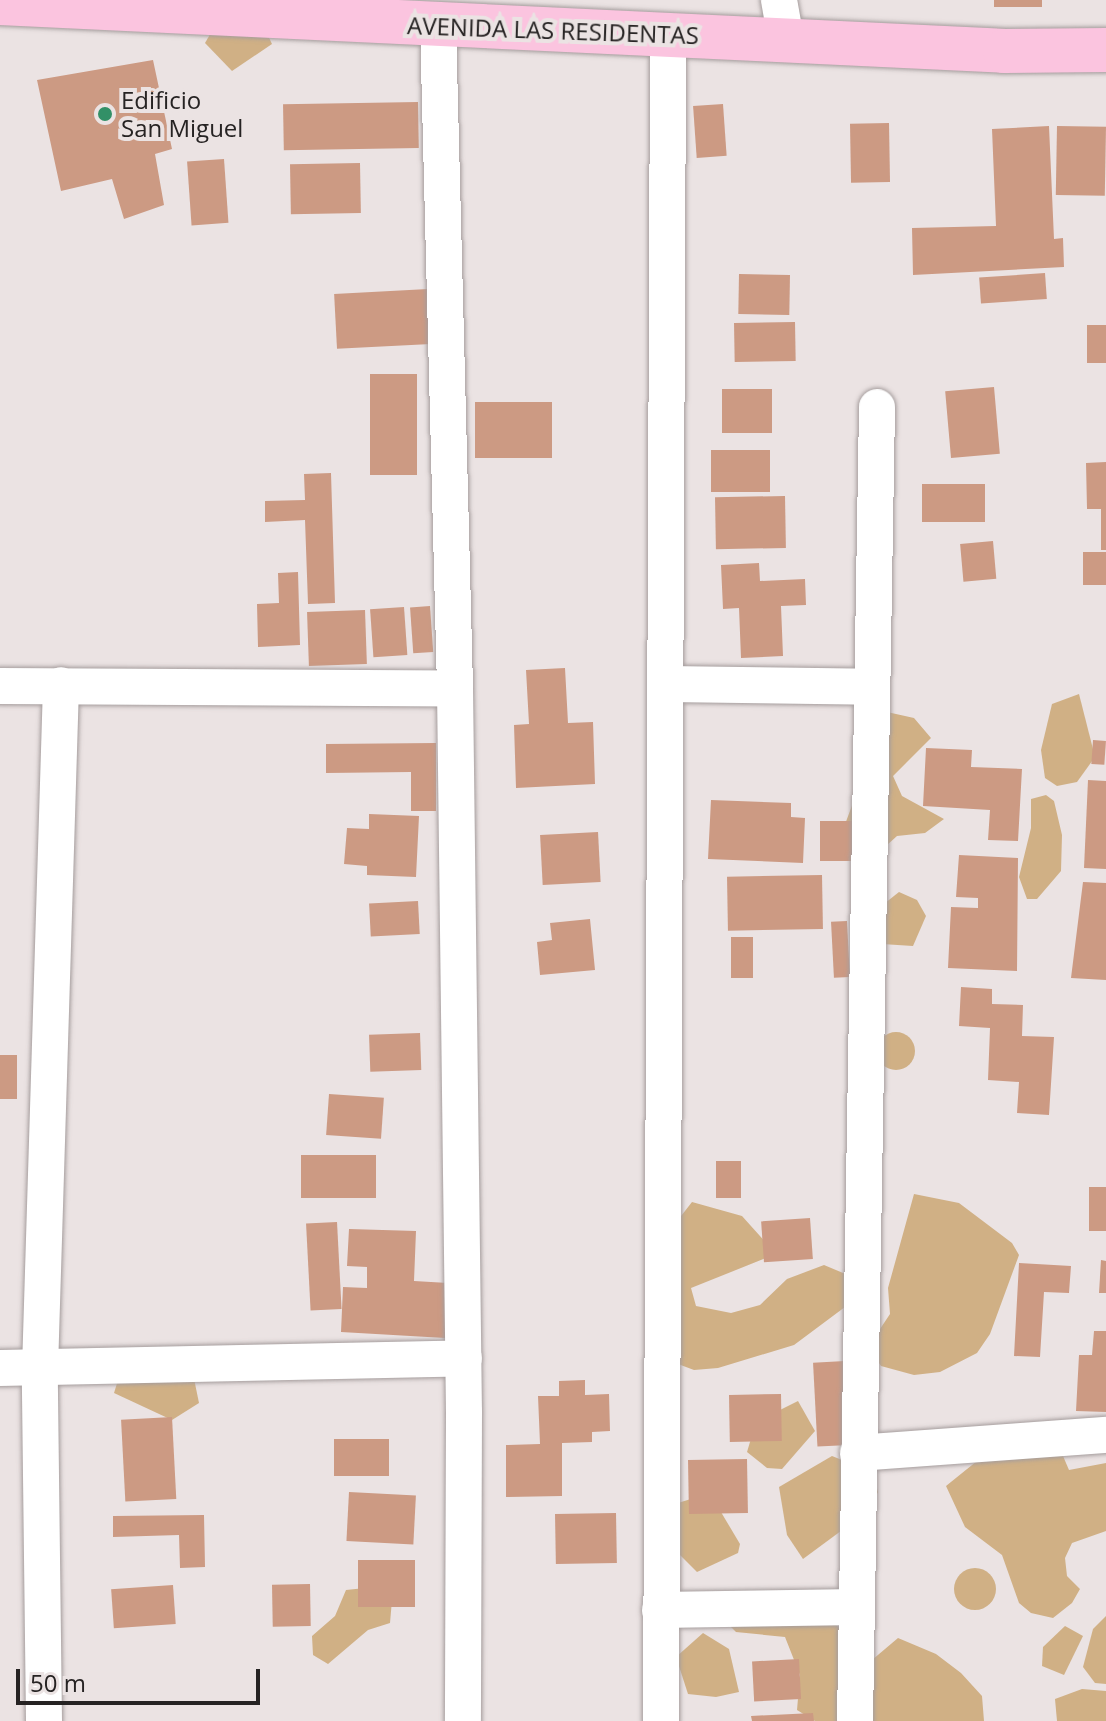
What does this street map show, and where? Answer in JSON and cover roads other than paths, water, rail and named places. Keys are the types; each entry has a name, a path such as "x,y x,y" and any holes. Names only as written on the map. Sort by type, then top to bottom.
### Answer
{"main road":[{"name":"AVENIDA LAS RESIDENTAS","path":"0,3 245,8 438,25 668,35 782,19 1005,51 1106,50"}],"street":[{"path":"438,25 455,688 464,1358 463,1721"},
{"path":"661,1721 668,35"},
{"path":"855,1721 877,407"},
{"path":"667,684 872,687"},
{"path":"44,1721 40,1369 61,685"},
{"path":"0,686 455,688"},
{"path":"0,1368 464,1358"},
{"path":"858,1453 1106,1435"},
{"path":"660,1610 856,1607"}],"place":[{"name":"Edificio San Miguel","path":"105,114"}]}
